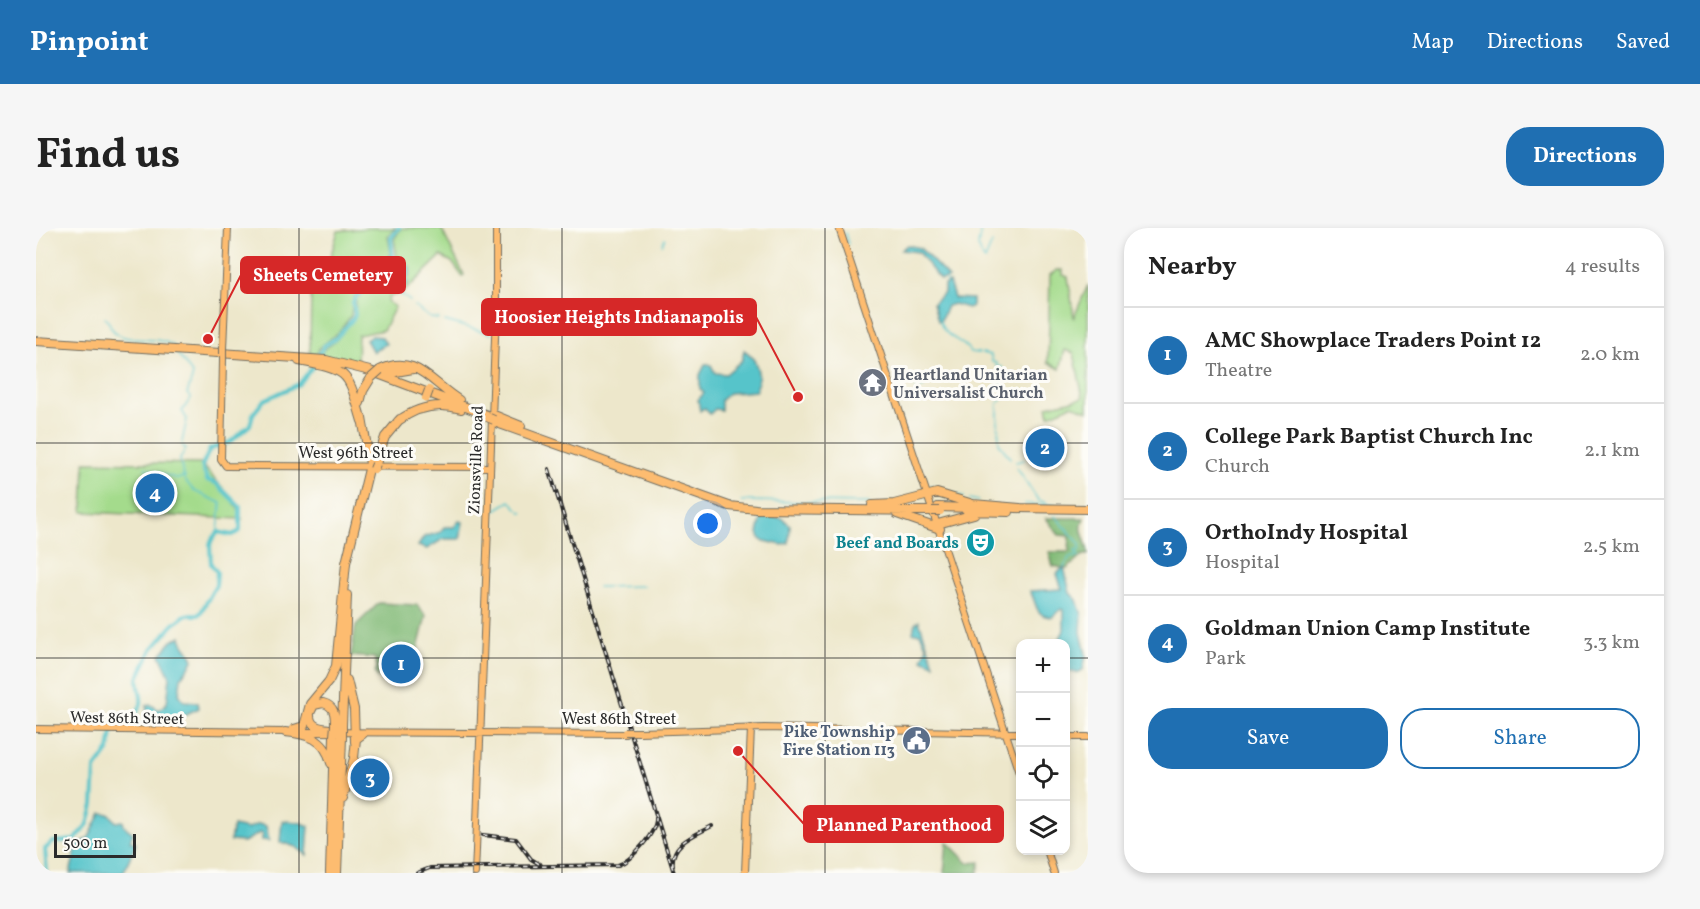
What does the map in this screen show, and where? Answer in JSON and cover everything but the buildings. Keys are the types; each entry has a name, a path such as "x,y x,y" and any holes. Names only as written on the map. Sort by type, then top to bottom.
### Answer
{"highway":[{"path":"36,343 321,362 366,373 730,502 935,509 1088,511"},
{"path":"321,362 371,375 491,417"},
{"path":"321,362 350,380 362,420 372,467 350,562 346,636 332,784"},
{"path":"362,420 361,397 371,375 395,365 417,368 454,397 491,417"},
{"path":"294,729 304,726 311,702 329,681 335,668 348,551 372,467 385,437 398,421 427,394 426,377 416,370 408,369 387,375 371,375"},
{"path":"398,421 415,410 437,406 456,408 491,417"},
{"path":"537,434 620,468 731,506 893,513 943,527 979,514 1017,510"},
{"path":"847,506 891,504 918,497 929,490 977,505 1017,510"},
{"path":"838,510 935,509"},
{"path":"331,873 343,585"},
{"path":"338,850 343,800 359,729 346,672 346,636"},
{"path":"306,717 312,731"},
{"path":"337,731 337,873"},
{"path":"285,732 306,735 322,744 331,760 331,873"}],"main road":[{"name":"West 96th Street","path":"228,228 221,445 224,464 489,467"},
{"name":"Zionsville Road","path":"475,873 496,311 496,228"},
{"path":"839,228 943,527 1016,753"},
{"name":"West 86th Street","path":"36,729 285,732 359,729 480,734"},
{"name":"West 86th Street","path":"218,731 359,729 431,734 677,734 751,729"},
{"path":"746,873 751,729"},
{"name":"West 86th Street","path":"640,733 751,729 1016,735"},
{"path":"431,734 446,731"},
{"path":"677,734 686,731"},
{"path":"1010,734 1016,762"},
{"path":"1070,736 1088,736"},
{"path":"1049,855 1054,873"}],"green space":[{"path":"396,228 388,236 391,253 381,274 359,291 353,299 351,316 339,332 319,348 317,354 310,353 311,289 322,285 338,231"},
{"path":"401,228 441,228 464,275 462,276 452,262 441,256 404,292 389,297 388,302 395,307 383,330 358,335 357,364 324,356 320,353 337,339 355,317 356,299 380,280 397,257 394,239"},
{"path":"1057,270 1063,270 1063,275 1068,277 1074,317 1088,285 1088,411 1072,405 1049,415 1047,406 1083,398 1074,353 1065,350 1060,369 1048,362 1050,275"},
{"path":"85,462 202,464 230,496 242,519 83,512"},
{"path":"1046,518 1084,518 1082,532 1088,555 1083,555 1067,569 1053,566 1049,552 1069,552 1070,536 1059,535"},
{"path":"379,603 417,605 426,616 416,657 381,658 378,678 375,673 377,667 375,658 351,656 356,625"},
{"path":"947,842 968,863 980,862 978,873 944,873"}],"water":[{"path":"907,245 920,248 949,278 940,280 918,252 901,250"},
{"path":"405,263 410,267 410,274 407,278 408,284 401,288 391,280 404,271"},
{"path":"949,282 954,298 972,299 972,306 968,308 954,304 947,306 941,320 938,321 933,303 944,293 944,285"},
{"path":"372,336 382,337 386,344 373,352 366,340"},
{"path":"744,350 752,358 757,368 756,391 729,393 721,400 721,410 715,409 710,414 704,408 700,411 698,400 704,393 700,389 700,375 705,365 711,365 715,373 726,374 742,360"},
{"path":"762,516 782,518 790,525 789,543 782,545 761,540 758,533"},
{"path":"459,521 463,522 460,539 443,539 427,549 418,546 424,537 441,532 444,527 454,527"},
{"path":"1064,567 1070,593 1077,600 1082,615 1081,632 1086,655 1083,670 1076,673 1070,672 1070,639 1060,639 1064,630 1064,610 1061,609 1052,617 1042,614 1030,591 1062,589 1057,574"},
{"path":"919,621 934,664 922,659 927,648 920,633 913,633 915,623"},
{"path":"181,636 193,661 181,678 179,694 184,701 198,702 199,708 176,719 146,720 147,705 150,704 159,710 167,703 170,677 160,655 172,641"},
{"path":"101,813 110,814 116,822 123,821 124,826 133,833 130,841 136,843 123,873 70,873 77,846 89,837"},
{"path":"282,821 299,822 309,826 307,855 296,847 280,842"},
{"path":"258,824 266,826 269,841 261,840 263,835 261,832 244,842 230,841 233,826 247,829"}],"waterway":[{"path":"317,358 324,346 336,338 352,320 355,315 353,302 357,296 380,279 393,260 391,238 399,228"},
{"path":"981,228 978,246 981,254"},
{"path":"845,233 848,244"},
{"path":"662,244 665,238"},
{"path":"982,256 985,260 992,243"},
{"path":"385,290 400,294 410,301"},
{"path":"414,306 430,318 439,319"},
{"path":"105,318 110,324"},
{"path":"445,321 491,334"},
{"path":"940,321 950,336 970,352 979,353"},
{"path":"110,326 123,337 158,340 174,346"},
{"path":"177,353 193,375 187,394 191,398 182,411 187,419 182,442"},
{"path":"982,353 991,355 992,362 997,363 997,367 1002,367 1000,374 1004,395 998,404"},
{"path":"47,873 45,849 53,842 75,840 88,824 93,805 95,769 109,750 114,721 129,721 139,709 141,700 138,678 152,649 185,615 198,615 216,585 217,572 211,564 211,541 218,532 232,535 240,531 240,507 216,483 207,480 202,466 210,449 230,442 250,425 253,414 264,400 299,384 314,365"},
{"path":"915,388 924,387"},
{"path":"998,406 998,419"},
{"path":"998,421 999,443 1010,458"},
{"path":"182,445 186,449 180,459 183,475"},
{"path":"1016,462 1024,460"},
{"path":"145,468 178,479 185,476 184,479 194,491 221,503 218,532"},
{"path":"1017,468 1038,500 1047,503"},
{"path":"931,486 964,497"},
{"path":"915,495 923,490"},
{"path":"969,499 978,501"},
{"path":"492,512 510,501 518,509"},
{"path":"741,501 869,503"},
{"path":"1025,504 1056,505"},
{"path":"1055,516 1080,544 1080,550 1075,551 1079,557 1070,557 1064,567"},
{"path":"598,587 644,586"}],"railway":[{"path":"549,469 674,873"},
{"path":"417,873 430,868 618,865 630,858 648,838 656,818"},
{"path":"673,866 675,851 685,841 712,826"},
{"path":"483,835 516,839 531,859 541,865"}],"place":[{"name":"Sheets Cemetery","path":"208,339"},
{"name":"Heartland Unitarian Universalist Church","path":"872,383"},
{"name":"Hoosier Heights Indianapolis","path":"798,397"},
{"name":"College Park Baptist Church Inc","path":"1045,448"},
{"name":"Goldman Union Camp Institute","path":"155,493"},
{"name":"Beef and Boards","path":"980,542"},
{"name":"AMC Showplace Traders Point 12","path":"401,664"},
{"name":"Pike Township Fire Station 113","path":"916,740"},
{"name":"Planned Parenthood","path":"738,751"},
{"name":"OrthoIndy Hospital","path":"370,778"}]}
